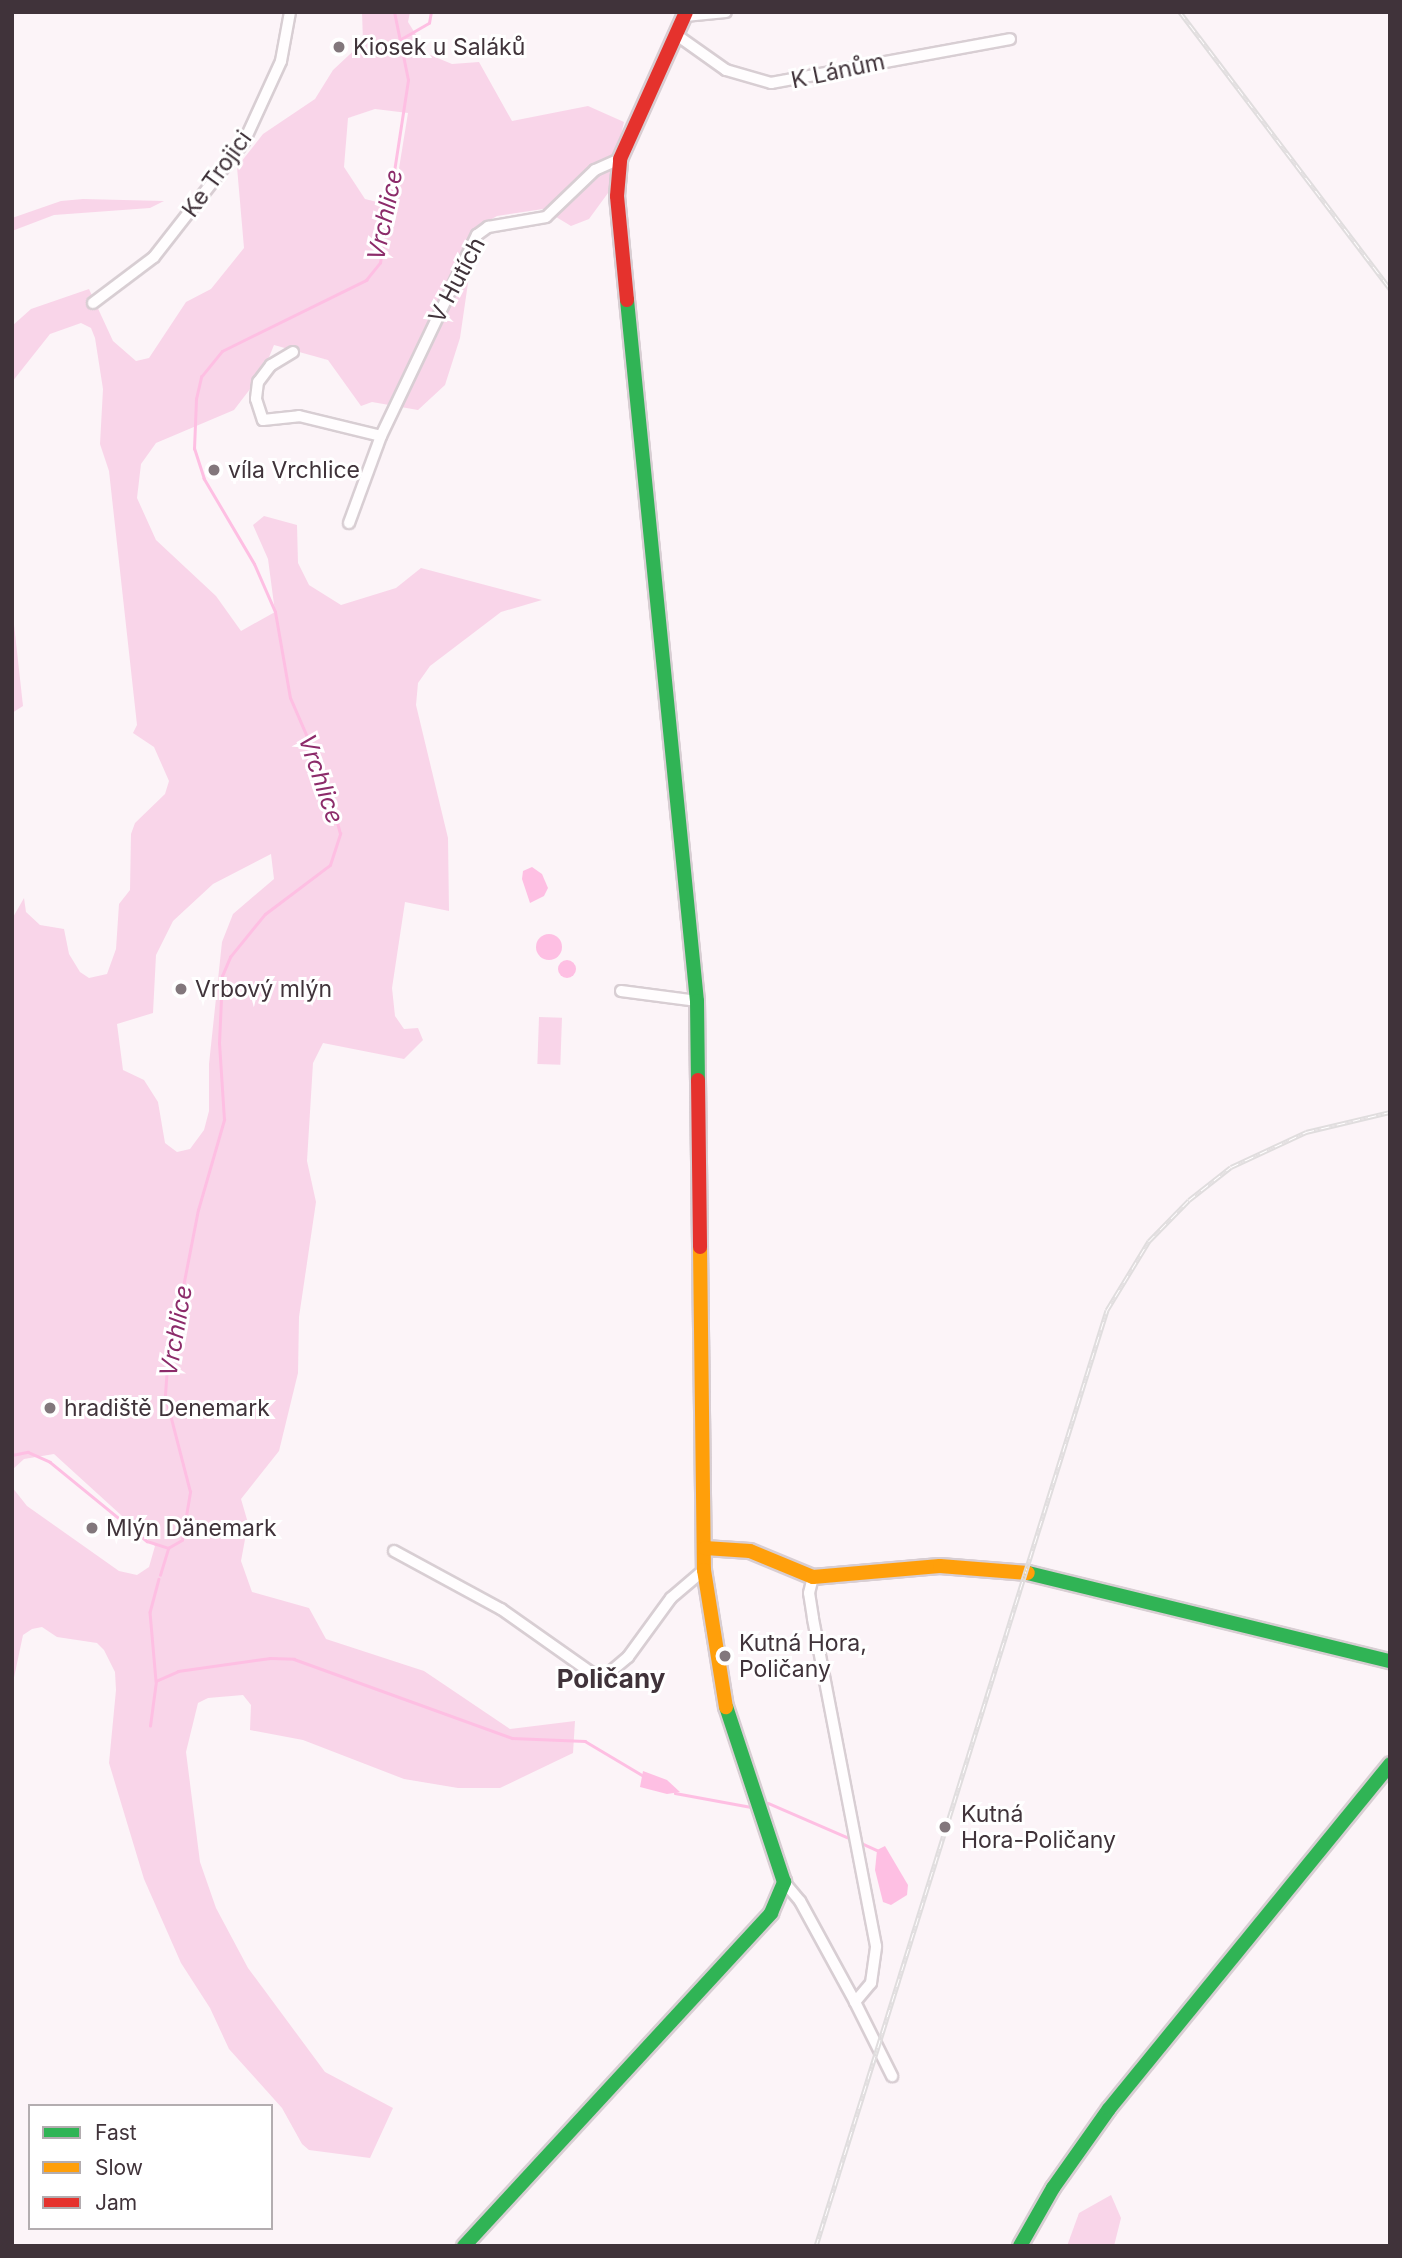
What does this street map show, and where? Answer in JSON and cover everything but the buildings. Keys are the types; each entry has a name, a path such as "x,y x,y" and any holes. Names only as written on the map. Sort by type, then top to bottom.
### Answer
{"street":[{"name":"Ke Trojici","path":"93,303 154,257 244,142 281,61 290,12"},
{"path":"726,12 685,14 678,36 620,159 617,196 696,1001 704,1570 714,1653 731,1728 784,1882 800,1901 892,2076"},
{"name":"K Lánům","path":"678,36 726,70 771,83 1010,38"},
{"name":"V Hutích","path":"349,523 381,436 477,235 488,227 546,217 595,170 620,159"},
{"path":"293,352 271,365 258,382 256,399 263,419 299,416 381,436"},
{"path":"621,991 696,1001"},
{"path":"705,1548 750,1551 813,1577 940,1566 1024,1572 1390,1661"},
{"path":"394,1551 501,1609 596,1676 609,1673 628,1657 671,1598 704,1570"},
{"path":"813,1577 809,1593 813,1618 857,1836 876,1947 872,1983 855,2002"},
{"path":"1020,2246 1053,2188 1109,2109 1390,1764"},
{"path":"464,2246 771,1913 784,1882"}],"shaded area":[{"path":"362,12 410,12 408,22 428,54 452,64 479,62 512,121 588,106 624,122 608,193 589,219 571,226 543,209 497,216 476,228 460,338 445,385 418,410 372,402 361,406 328,360 274,345 263,372 234,410 156,443 141,464 137,498 156,540 216,596 241,631 275,612 268,559 253,525 264,516 297,525 298,563 309,585 341,605 396,588 421,568 542,600 501,612 430,666 418,683 416,705 448,838 449,911 405,902 392,988 395,1016 404,1029 418,1028 423,1040 404,1059 323,1043 313,1063 307,1161 316,1202 299,1317 298,1373 279,1451 241,1499 248,1523 241,1561 252,1592 309,1608 326,1639 424,1671 510,1729 575,1721 573,1753 500,1788 458,1788 404,1779 303,1740 250,1730 251,1705 243,1695 208,1698 198,1703 186,1752 200,1862 216,1908 248,1968 325,2072 393,2108 370,2158 309,2150 302,2144 282,2108 229,2049 210,2008 181,1963 144,1879 109,1763 116,1690 115,1672 104,1650 97,1643 57,1637 42,1627 32,1629 23,1635 12,1687 12,1487 27,1506 119,1571 137,1575 149,1567 155,1546 54,1454 24,1459 12,1470 12,919 24,898 26,912 40,925 64,929 69,954 80,972 89,978 107,974 116,949 119,904 130,890 131,834 135,823 165,794 169,781 154,747 133,733 137,725 109,471 100,444 103,389 95,338 91,328 81,323 50,334 12,382 12,326 31,309 89,289 113,341 136,361 149,358 186,302 211,289 244,248 237,167 263,134 315,99 333,70 363,42","holes":["375,109 408,113 395,193 377,202 365,199 344,167 348,118","271,854 274,879 233,914 222,942 209,1064 209,1111 204,1130 190,1149 177,1152 165,1143 158,1102 144,1080 123,1070 117,1024 153,1013 156,955 173,921 213,884"]},
{"path":"61,201 164,201 150,208 54,215 12,231 12,218"},
{"path":"12,606 23,706 12,713"},
{"path":"532,867 542,874 548,888 544,896 530,903 522,879 523,871"},
{"path":"549,934 558,938 562,947 558,956 549,960 540,956 536,947 540,938"},
{"path":"567,960 573,963 576,969 573,975 567,978 561,975 558,969 561,963"},
{"path":"539,1017 562,1018 560,1065 537,1064"},
{"path":"643,1771 667,1780 680,1792 667,1794 640,1787"},
{"path":"885,1846 908,1885 907,1895 891,1905 883,1902 875,1870 877,1850"},
{"path":"1111,2195 1121,2218 1114,2246 1067,2246 1079,2213"}],"waterway":[{"name":"Vrchlice","path":"12,1455 28,1452 50,1462 147,1541 168,1548 182,1540 190,1492 165,1395 167,1369 198,1210 224,1120 219,1043 222,976 230,957 265,914 330,865 340,834 326,781 290,698 275,612 254,564 204,479 194,449 196,399 201,377 222,351 366,280 380,263 408,80 394,12"},
{"path":"401,39 429,23 431,12"},
{"path":"160,1575 168,1548"},
{"path":"159,1579 150,1612 156,1681 178,1671 270,1658 294,1659 512,1738 585,1741 642,1775"},
{"path":"150,1726 156,1681"},
{"path":"675,1793 751,1807"},
{"path":"768,1803 851,1839"},
{"path":"861,1843 877,1850"}],"railway":[{"path":"1180,12 1390,289"},
{"path":"816,2246 1107,1310 1149,1241 1189,1200 1231,1167 1306,1132 1390,1112"}],"traffic: fast":[{"path":"627,300 697,1001 698,1080"},
{"path":"1028,1573 1390,1661"},
{"path":"464,2246 771,1913 784,1882 726,1707"},
{"path":"1020,2246 1053,2188 1109,2109 1390,1764"}],"traffic: slow":[{"path":"700,1247 704,1570 726,1707"},
{"path":"705,1548 750,1551 813,1577 940,1566 1028,1573"}],"traffic: jam":[{"path":"627,300 617,196 620,159 686,12"},
{"path":"698,1080 700,1247"}],"place":[{"name":"Kiosek u Saláků","path":"339,47"},
{"name":"víla Vrchlice","path":"214,470"},
{"name":"Vrbový mlýn","path":"181,989"},
{"name":"hradiště Denemark","path":"50,1408"},
{"name":"Mlýn Dänemark","path":"92,1528"},
{"name":"Kutná Hora, Poličany","path":"725,1656"},
{"name":"Kutná Hora-Poličany","path":"945,1827"}],"district":[{"name":"Poličany","path":"611,1679"}]}
